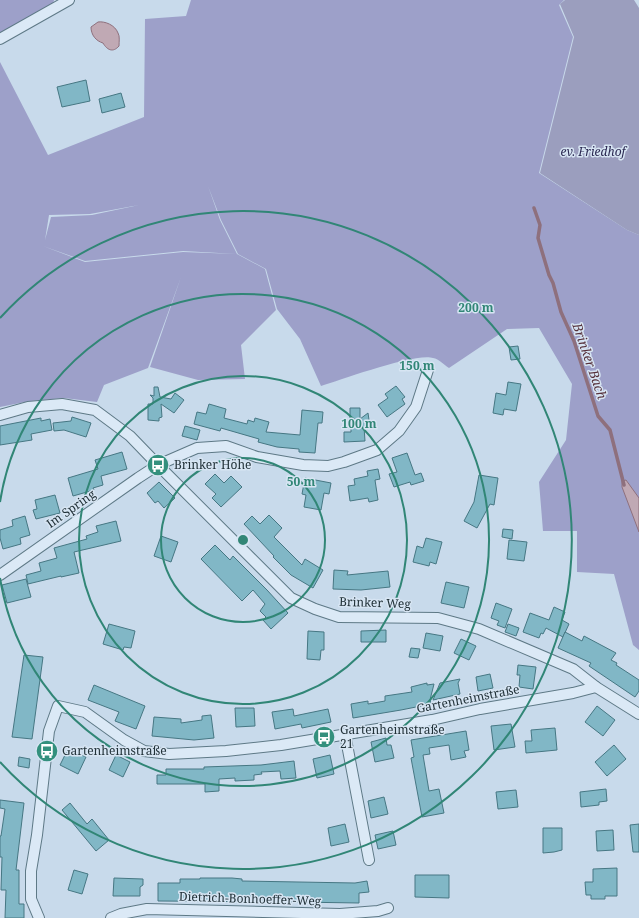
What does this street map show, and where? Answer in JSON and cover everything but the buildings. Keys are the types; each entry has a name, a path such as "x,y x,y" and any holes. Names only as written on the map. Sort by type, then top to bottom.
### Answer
{"street":[{"path":"0,39 69,0"},
{"path":"158,465 197,448 226,446 257,456 304,465 328,466 344,462 377,450 399,431 416,407 428,370"},
{"name":"Brinker Weg","path":"0,415 28,407 62,404 95,410 130,436 291,598 315,609 339,617 438,618 479,629 573,669 596,687 639,714"},
{"name":"Im Spring","path":"0,575 158,465"},
{"name":"Gartenheimstraße","path":"39,918 31,899 31,871 37,835 49,731 58,706 85,712 124,740 144,751 169,754 226,751 281,745 432,720 480,709 573,693 596,687"},
{"path":"345,734 368,860"},
{"name":"Dietrich-Bonhoeffer-Weg","path":"112,918 121,914 147,909 340,914 378,911 388,908"}],"shaded area":[{"path":"0,0 54,0 53,4 0,35"},
{"path":"191,0 564,0 559,5 573,37 539,173 627,230 639,235 639,650 633,645 614,574 577,572 577,531 543,531 539,482 566,440 572,384 539,328 507,329 449,368 433,358 424,357 378,368 321,386 300,339 277,309 266,269 238,254 221,220 208,186 220,220 237,254 265,269 276,310 241,345 245,379 198,380 150,367 181,277 148,368 104,385 97,402 64,398 30,401 0,407 0,62 48,155 144,117 145,19 186,16","holes":["139,205 92,215 51,217 45,240 49,215 90,214","43,246 85,261 183,251 237,254 183,252 85,262"]},
{"path":"98,22 110,24 117,30 119,34 119,46 117,48 110,50 94,37 91,27"},
{"path":"626,480 639,498 639,532 622,487 622,481"}],"green space":[{"name":"ev. Friedhof","path":"565,0 634,0 639,8 639,235 627,230 540,173 574,37 560,4"}],"waterway":[{"name":"Brinker Bach","path":"534,208 540,225 538,238 561,312 574,341 598,416 610,430 624,485"}],"place":[{"name":"Brinker Höhe","path":"158,465"},
{"name":"Gartenheimstraße 21","path":"324,737"},
{"name":"Gartenheimstraße","path":"47,751"}]}
